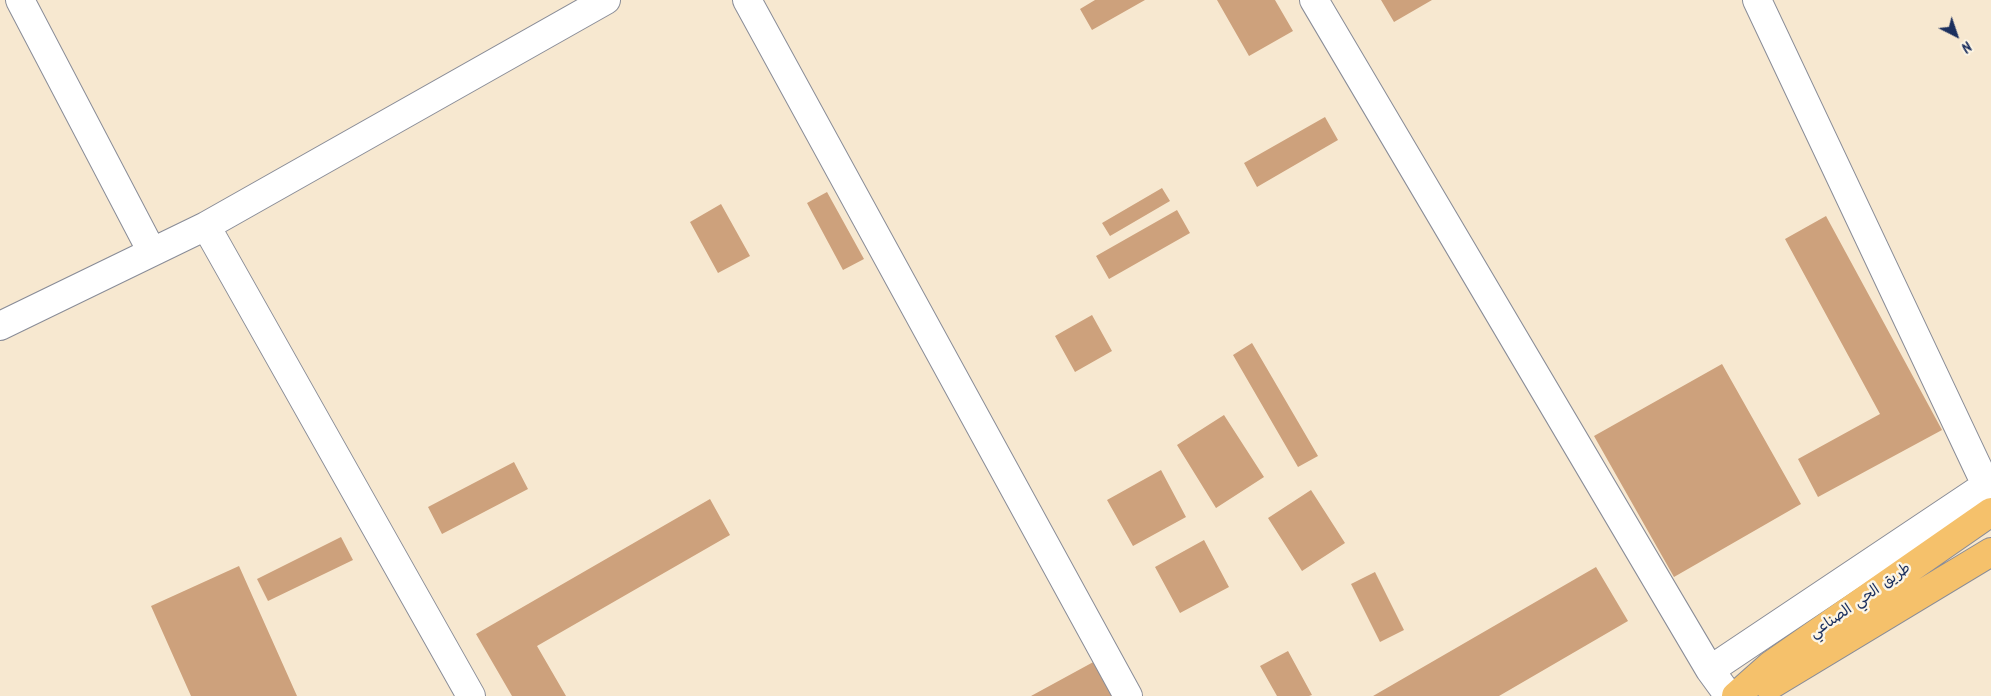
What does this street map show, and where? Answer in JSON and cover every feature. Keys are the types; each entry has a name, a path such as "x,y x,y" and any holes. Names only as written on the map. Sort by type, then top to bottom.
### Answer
{"highway":[{"name":"طريق الحي الصناعي","path":"1736,696 1770,665 1991,512"},
{"path":"1742,696 1780,680 1991,552"}],"street":[{"path":"20,0 152,252"},
{"path":"0,326 206,226 606,0"},
{"path":"747,0 1128,696"},
{"path":"1314,0 1710,670 1729,696"},
{"path":"1710,670 1989,484 1758,0"},
{"path":"206,226 471,696"}],"building":[{"path":"1095,0 1145,0 1092,30 1080,9"},
{"path":"1217,0 1275,0 1293,31 1249,56"},
{"path":"1381,0 1432,0 1394,22"},
{"path":"1325,117 1338,140 1257,187 1244,163"},
{"path":"1162,188 1170,201 1110,236 1102,223"},
{"path":"827,192 864,259 843,270 807,203"},
{"path":"721,204 750,256 718,273 690,222"},
{"path":"1177,210 1190,233 1109,279 1096,256"},
{"path":"1826,216 1942,430 1818,497 1798,459 1880,414 1785,239"},
{"path":"1092,315 1112,351 1075,372 1055,336"},
{"path":"1252,343 1318,456 1298,467 1233,355"},
{"path":"1722,364 1801,504 1674,577 1594,436"},
{"path":"1224,415 1264,477 1216,508 1177,445"},
{"path":"514,462 528,489 442,534 428,507"},
{"path":"1161,470 1186,517 1133,546 1107,500"},
{"path":"1311,490 1345,543 1302,571 1268,518"},
{"path":"710,499 730,535 537,646 566,696 512,696 476,634"},
{"path":"341,537 353,560 268,601 257,579"},
{"path":"1204,540 1229,587 1180,613 1155,567"},
{"path":"239,566 297,696 191,696 151,606"},
{"path":"1596,567 1628,621 1499,696 1373,696"},
{"path":"1375,572 1404,630 1380,642 1351,584"},
{"path":"1288,651 1312,695 1277,696 1260,666"},
{"path":"1097,660 1116,696 1031,696"}]}
